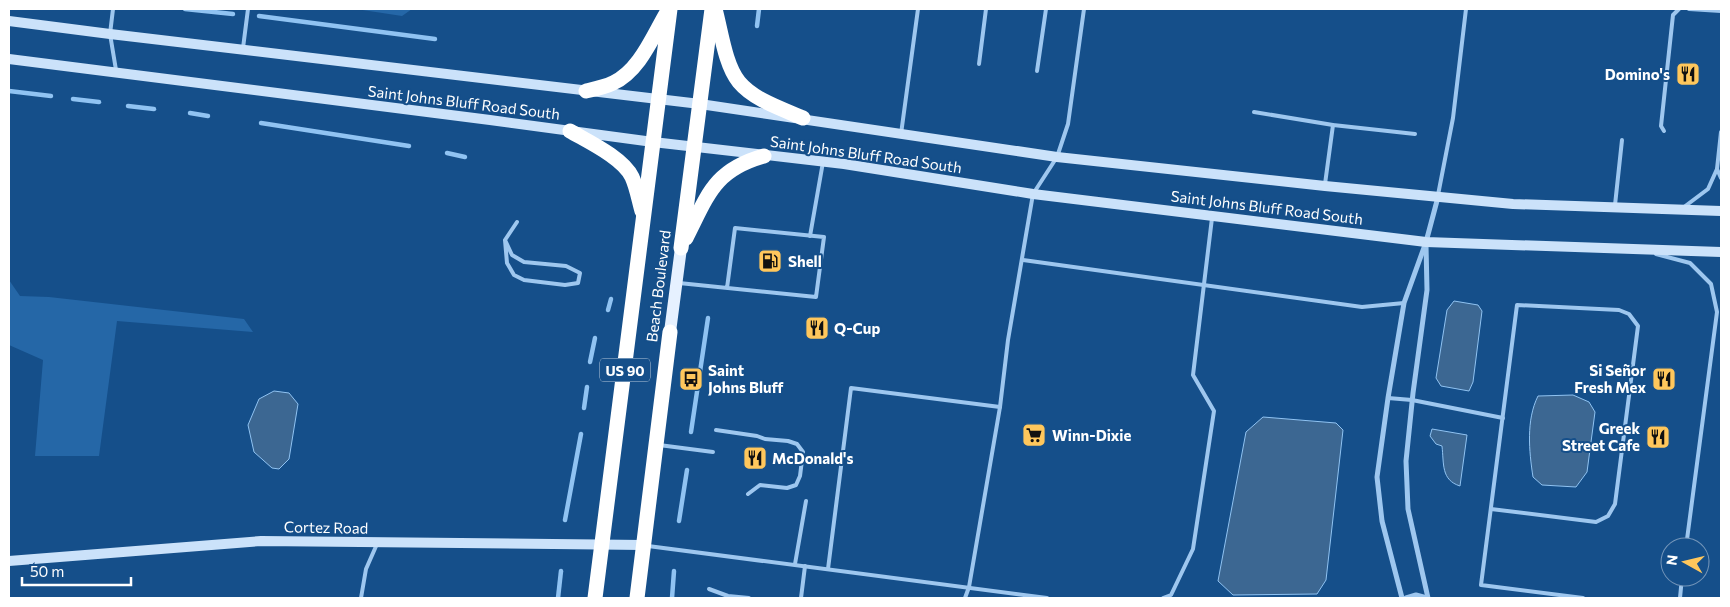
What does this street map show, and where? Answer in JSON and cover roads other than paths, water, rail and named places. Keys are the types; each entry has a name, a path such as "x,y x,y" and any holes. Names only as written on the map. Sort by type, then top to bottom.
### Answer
{"highway":[{"path":"586,91 613,83 625,75 640,59 669,9"},
{"name":"US 90","path":"595,598 669,9"},
{"path":"713,9 730,67 739,82 756,96 803,118"},
{"name":"Beach Boulevard","path":"681,248 713,9"},
{"path":"570,131 605,151 624,167 632,177 644,216"},
{"path":"681,248 709,194 723,176 734,167 748,160 764,156"},
{"name":"Beach Boulevard","path":"636,598 670,332"}],"main road":[{"name":"Saint Johns Bluff Road South","path":"9,21 700,104 1057,157 1513,204 1721,210"},
{"name":"Saint Johns Bluff Road South","path":"9,59 823,162 1033,194 1426,242 1721,252"},
{"name":"Beach Boulevard","path":"670,332 681,248"},
{"name":"Cortez Road","path":"9,561 262,541 643,545"}],"street":[{"path":"1426,242 1428,290 1412,400 1406,460 1408,509 1428,598 1416,595 1404,598 1382,521 1377,477 1404,303 1426,242 1438,197"}],"lane":[{"path":"113,9 110,34 116,72"},
{"path":"242,50 248,9"},
{"path":"901,134 918,9"},
{"path":"979,64 986,9"},
{"path":"1037,72 1046,9"},
{"path":"965,598 969,587 1000,407 1008,340 1033,194 1057,157 1068,124 1084,9"},
{"path":"1438,197 1453,118 1466,9"},
{"path":"1664,131 1661,126 1673,15 1678,9"},
{"path":"1689,9 1721,11"},
{"path":"1254,112 1332,125 1415,134"},
{"path":"1325,186 1332,125"},
{"path":"1680,209 1708,189 1717,169 1721,132"},
{"path":"1615,208 1622,140"},
{"path":"810,236 823,162"},
{"path":"1717,169 1721,178"},
{"path":"1163,598 1171,595 1193,550 1214,411 1193,375 1203,283 1213,216"},
{"path":"505,240 512,255 524,262 566,266 580,273 578,283 565,285 524,280 514,275 507,263 505,240 517,222"},
{"path":"676,283 816,297 824,237 735,228 727,288"},
{"path":"1639,250 1690,263 1711,284 1717,312 1687,537"},
{"path":"1023,260 1362,306 1404,303"},
{"path":"1491,509 1596,522 1608,516 1615,504 1638,326 1629,314 1619,310 1517,305 1481,586 1583,598"},
{"path":"828,569 851,388 1000,407"},
{"path":"1388,398 1412,400 1502,418"},
{"path":"716,430 788,441 797,444 803,452 800,476 796,485 787,488 760,485 748,494"},
{"path":"656,445 714,452"},
{"path":"794,564 806,501"},
{"path":"361,598 366,569 378,542"},
{"path":"643,545 1046,598"},
{"path":"801,598 805,566"},
{"path":"709,589 728,596 748,598"}],"waterway":[{"path":"185,9 233,14"},
{"path":"757,26 759,9"},
{"path":"259,16 435,39"},
{"path":"9,91 51,96"},
{"path":"73,99 99,102"},
{"path":"128,106 154,109"},
{"path":"190,113 208,116"},
{"path":"261,123 409,146"},
{"path":"447,153 465,157"},
{"path":"608,310 611,299"},
{"path":"691,432 708,318"},
{"path":"590,362 595,338"},
{"path":"584,408 587,387"},
{"path":"565,520 581,434"},
{"path":"679,521 687,470"},
{"path":"558,598 561,571"},
{"path":"672,598 674,571"}],"place":[{"name":"Domino's","path":"1688,74"},
{"name":"Shell","path":"770,261"},
{"name":"Q-Cup","path":"817,328"},
{"name":"Saint Johns Bluff","path":"691,379"},
{"name":"Si Señor Fresh Mex","path":"1664,379"},
{"name":"Winn-Dixie","path":"1034,435"},
{"name":"Greek Street Cafe","path":"1658,437"},
{"name":"McDonald's","path":"755,458"}]}
